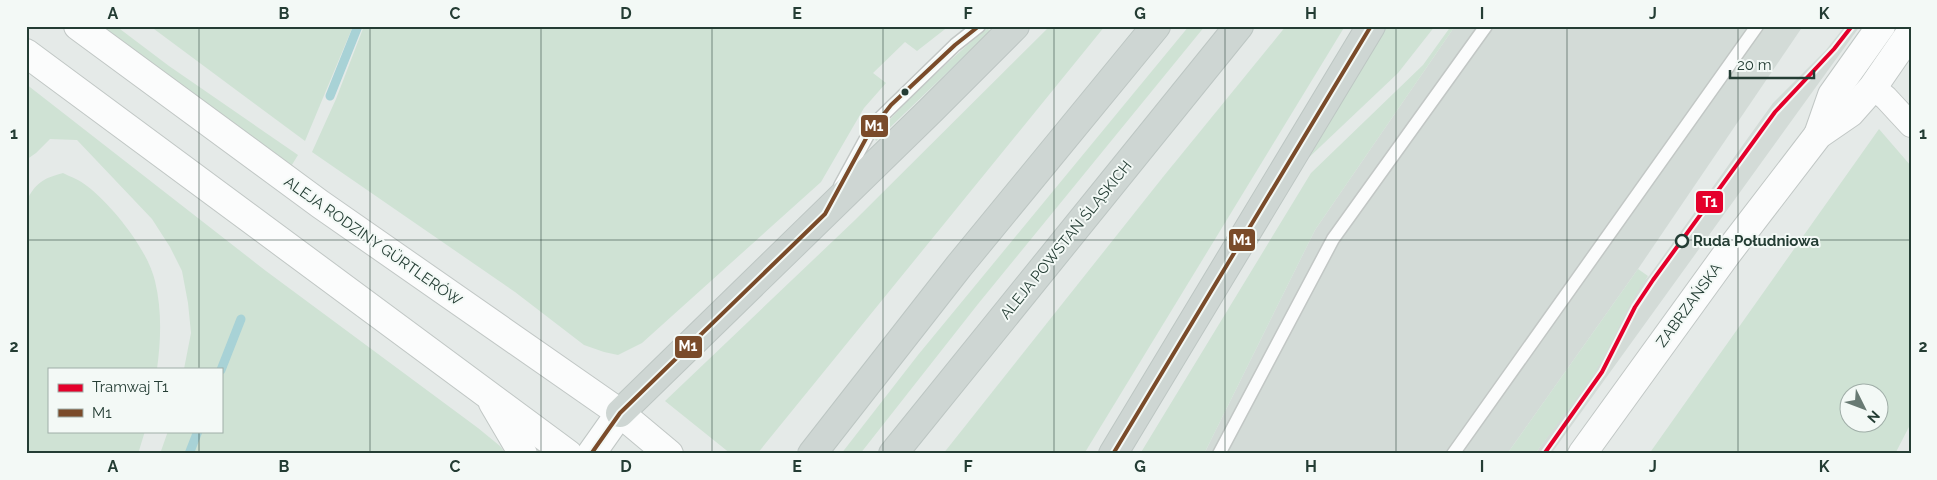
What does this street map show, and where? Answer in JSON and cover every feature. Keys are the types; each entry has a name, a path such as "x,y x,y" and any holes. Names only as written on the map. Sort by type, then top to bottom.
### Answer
{"main road":[{"name":"ALEJA RODZINY GÜRTLERÓW","path":"78,26 320,204 620,413 669,454"},
{"path":"591,454 620,413 1015,26"},
{"path":"812,454 959,266 1156,26"},
{"name":"ALEJA POWSTAŃ ŚLĄSKICH","path":"893,454 1239,26"},
{"path":"1113,454 1371,26"},
{"name":"ZABRZAŃSKA","path":"1818,135 1832,95 1881,26"},
{"name":"ZABRZAŃSKA","path":"1582,454 1726,255 1818,135 1880,93 1911,32"},
{"path":"26,53 486,391 568,454"},
{"path":"486,391 523,454"}],"street":[{"path":"1880,93 1911,126"}],"lane":[{"path":"825,214 878,120 955,44 979,26"},
{"path":"1219,454 1333,239 1486,26"},
{"path":"1453,454 1757,26"}],"shaded area":[{"path":"1455,26 1803,26 1638,269 1507,454 1204,454 1315,230"},
{"path":"1845,26 1860,26 1551,454 1535,454 1598,366 1642,283 1649,276 1773,103 1826,50"}],"green space":[{"path":"98,26 116,26 169,66 298,155 290,168"},
{"path":"150,26 353,26 305,141"},
{"path":"364,26 949,26 917,51 905,42 873,73 886,83 864,108 821,182 642,343 618,355 584,345 515,292 312,152 336,99"},
{"path":"1050,26 1105,26 757,454 731,454 665,401 855,220"},
{"path":"1189,26 1205,26 978,304 860,454 841,454 918,355"},
{"path":"1286,26 1345,26 1084,454 943,454 1163,177"},
{"path":"1386,26 1435,26 1398,73 1303,163"},
{"path":"1451,26 1455,26 1315,230 1204,454 1140,454 1311,173 1423,65"},
{"path":"987,29 990,30 989,32 876,141 875,139 891,118 954,57"},
{"path":"26,84 266,271 478,428 500,446 506,454 160,454 168,432 222,432 222,368 184,368 191,333 182,271 170,247 152,219 77,140 50,139 26,160"},
{"path":"1879,129 1911,166 1911,423 1895,454 1649,454"},
{"path":"63,173 81,182 107,204 137,242 155,281 160,314 160,336 157,368 48,368 48,432 145,432 138,454 26,454 26,202 33,190 50,177"},
{"path":"1638,269 1648,276 1634,298 1598,367 1583,389 1535,454 1507,454"}],"waterway":[{"path":"330,96 358,26"},
{"path":"222,368 241,319"},
{"path":"189,454 198,432"}],"tram line":[{"name":"T1","path":"1544,454 1602,372 1635,307 1653,280 1775,112 1834,49 1852,26"}],"transit line":[{"name":"M1","path":"591,454 620,413 825,214 869,133 891,105 955,45 979,26"},
{"name":"M1","path":"1113,454 1371,26"}],"place":[{"name":"Ruda Południowa","path":"1682,241"}]}
